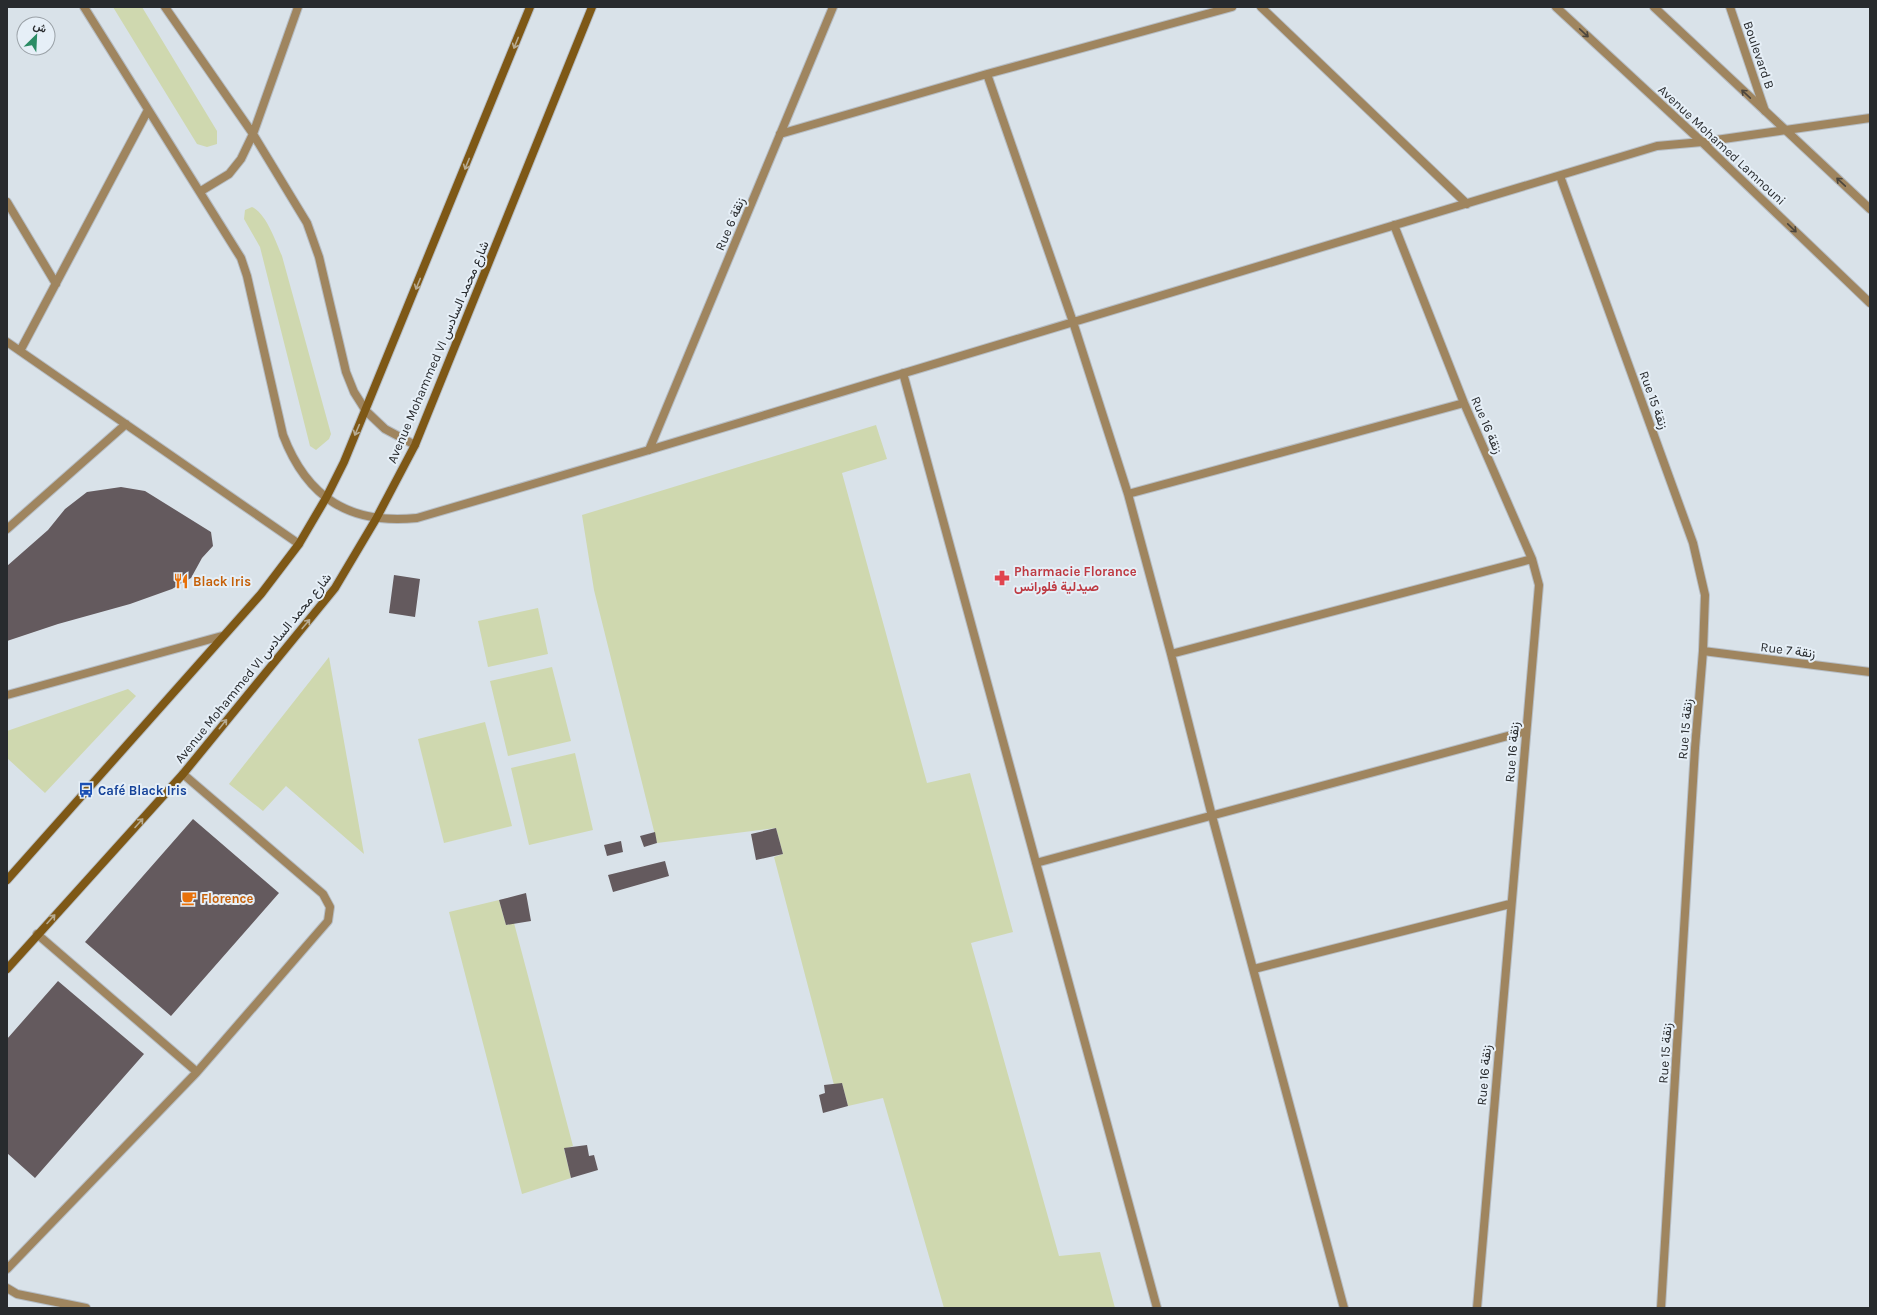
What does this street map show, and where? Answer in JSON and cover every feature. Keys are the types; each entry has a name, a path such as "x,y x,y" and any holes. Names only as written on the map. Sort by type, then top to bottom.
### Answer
{"main road":[{"path":"7,880 222,636 261,594 299,544 326,498 366,411 530,7"},
{"name":"Avenue Mohammed VI شارع محمد السادس","path":"7,969 183,774 335,588 376,519 415,445 592,7"}],"street":[{"path":"84,7 148,110 201,191 241,258 249,284 283,435 290,454 300,471 326,498 345,509 376,519 398,520 416,518 903,374 1657,146 1702,142 1870,118"},
{"path":"165,7 253,134 307,223 319,257 346,372 354,392 366,411 385,429 415,445"},
{"path":"201,191 229,174 241,159 253,134 298,7"},
{"name":"Rue 6 زنقة","path":"648,450 833,7"},
{"path":"780,134 987,74 1232,7"},
{"path":"1261,7 1467,204"},
{"name":"Avenue Mohamed Lamnouni","path":"1556,7 1702,142 1870,303"},
{"path":"1654,7 1870,209"},
{"name":"Boulevard B","path":"1730,7 1765,111"},
{"path":"987,74 1073,322 1128,494 1171,654 1212,816 1344,1308"},
{"path":"20,351 148,110"},
{"name":"Rue 15 زنقة","path":"1560,176 1693,543 1705,595 1703,651 1695,748 1661,1308"},
{"path":"7,202 56,284"},
{"name":"Rue 16 زنقة","path":"1394,225 1464,403 1532,558 1539,585 1510,904 1477,1308"},
{"path":"7,342 299,544"},
{"path":"903,374 1157,1308"},
{"path":"1128,494 1464,403"},
{"path":"7,529 126,424"},
{"path":"1171,654 1532,558"},
{"path":"7,695 222,636"},
{"name":"Rue 7 زنقة","path":"1703,651 1870,672"},
{"path":"1036,863 1526,731"},
{"path":"7,1269 197,1072 328,921 330,907 323,894 183,774"},
{"path":"1254,969 1510,904"},
{"path":"38,934 197,1072"},
{"path":"7,1288 18,1294 86,1308"}],"green space":[{"path":"113,7 142,7 217,131 217,144 207,147 197,144"},
{"path":"252,207 262,215 266,221 282,256 331,434 329,439 316,450 310,446 260,247 244,219 245,210"},
{"path":"876,425 887,459 842,473 927,783 970,773 1013,932 971,943 1059,1256 1100,1252 1115,1308 944,1308 883,1098 848,1106 842,1083 834,1085 774,857 783,854 776,828 657,843 594,590 582,515"},
{"path":"538,608 548,654 488,667 478,621"},
{"path":"329,657 364,854 286,786 263,811 229,784"},
{"path":"552,667 571,741 508,756 490,681"},
{"path":"128,689 136,696 45,793 7,758 7,731"},
{"path":"485,722 512,826 444,843 418,739"},
{"path":"575,753 593,830 529,845 511,768"},
{"path":"499,900 506,925 514,923 573,1146 564,1149 571,1178 522,1194 449,912"}],"building":[{"path":"121,487 145,491 211,532 213,546 202,558 191,578 172,589 130,604 58,624 7,641 7,566 48,530 65,509 87,492"},
{"path":"394,575 420,579 415,617 389,613"},
{"path":"193,819 279,893 171,1016 85,942"},
{"path":"776,828 783,854 756,860 751,834"},
{"path":"655,832 657,843 644,847 640,836"},
{"path":"621,841 623,852 607,856 604,845"},
{"path":"665,861 669,876 613,892 608,875"},
{"path":"526,893 531,921 506,925 499,900"},
{"path":"58,981 144,1054 35,1178 7,1153 7,1039"},
{"path":"842,1083 848,1106 823,1113 819,1095 825,1093 824,1085"},
{"path":"587,1145 589,1156 594,1155 598,1170 571,1178 564,1148"}],"place":[{"name":"Pharmacie Florance صيدلية فلورانس","path":"1002,578"},
{"name":"Black Iris","path":"181,581"},
{"name":"Café Black Iris","path":"86,790"},
{"name":"Florence","path":"189,898"}]}
